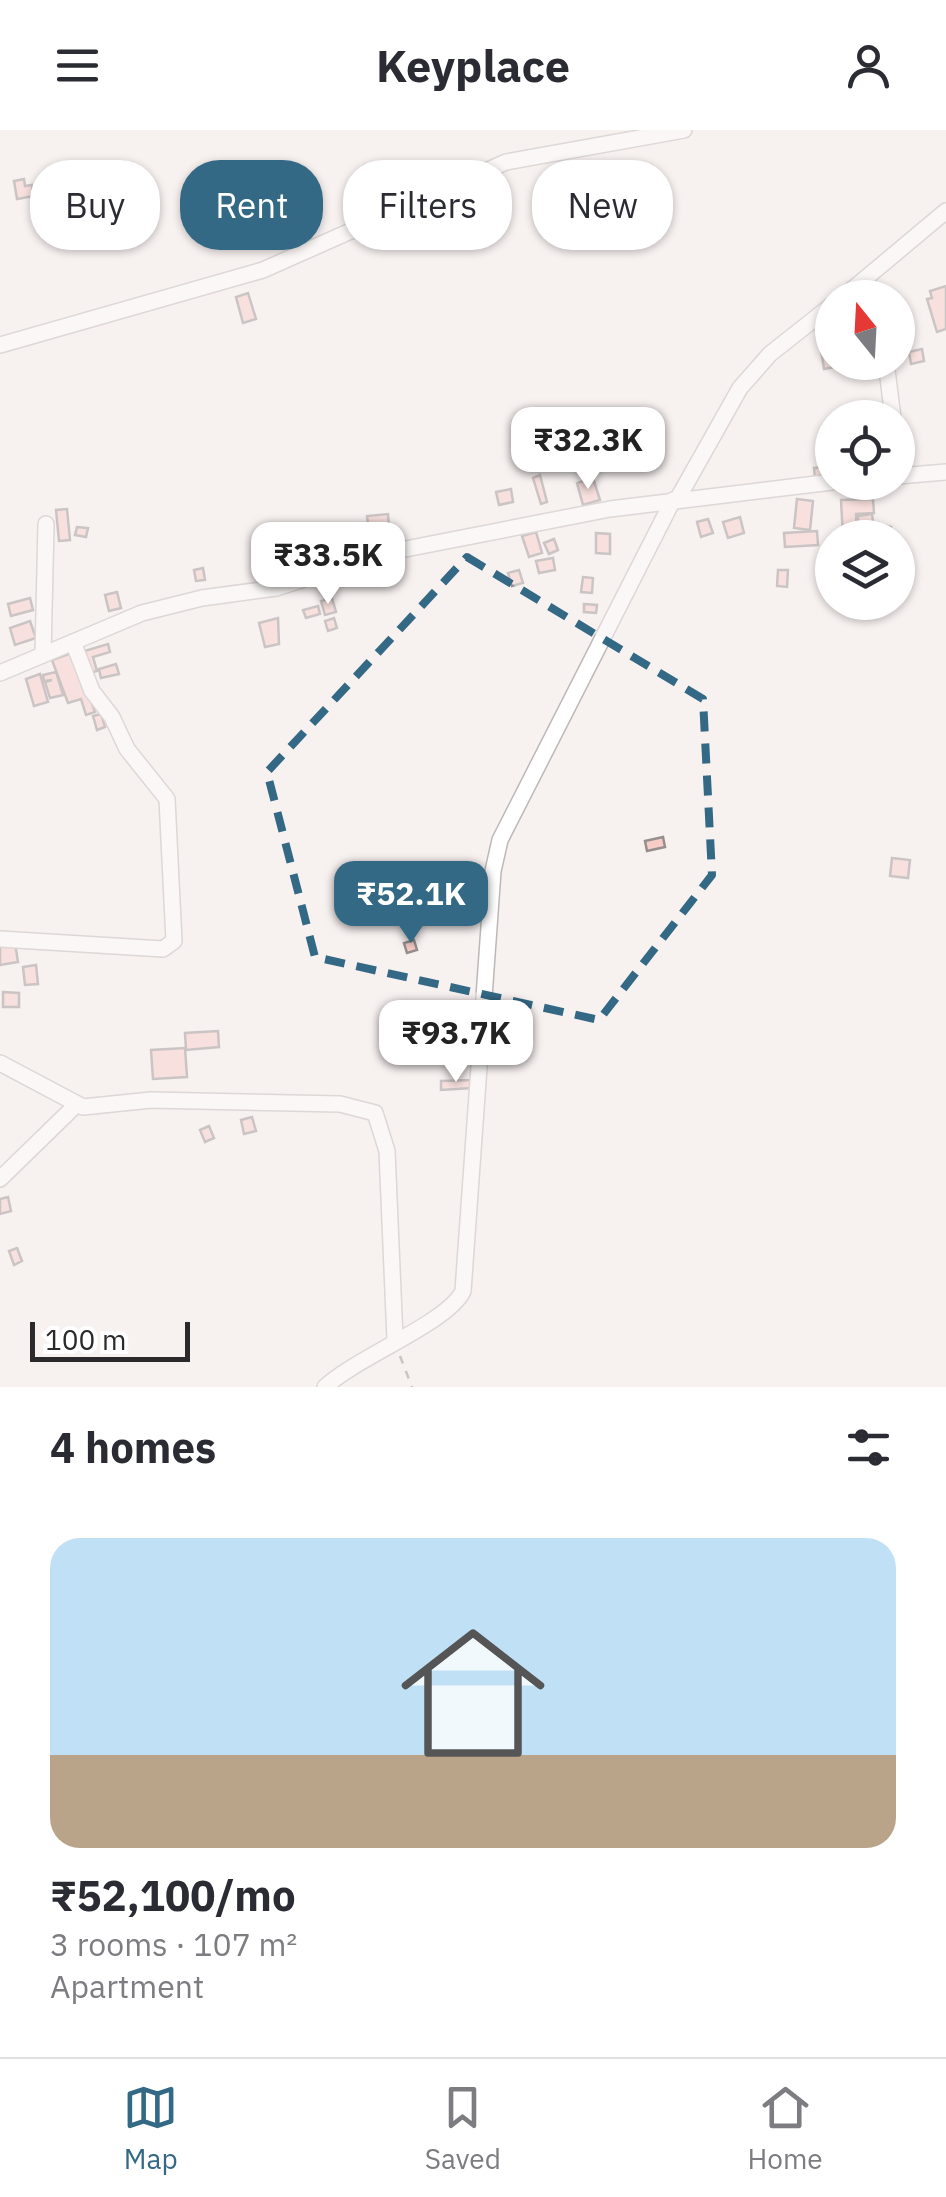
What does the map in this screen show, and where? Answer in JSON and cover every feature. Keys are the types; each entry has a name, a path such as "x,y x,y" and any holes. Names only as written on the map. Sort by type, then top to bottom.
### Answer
{"street":[{"path":"0,345 263,270 506,162 684,130"},
{"path":"864,280 946,211"},
{"path":"325,1387 452,1309 463,1292 493,871 500,840 675,500 740,388 770,354 815,318"},
{"path":"915,475 946,472"},
{"path":"0,672 142,613 226,594 276,588 385,553 675,500 815,484"},
{"path":"43,655 46,524"},
{"path":"0,939 163,949 174,941 167,799 127,750 112,717 92,691 73,642"},
{"path":"0,1064 76,1106 152,1100 340,1104 374,1114 381,1123 387,1152 397,1344"},
{"path":"0,1179 76,1106"}],"path":[{"path":"397,1344 412,1387"}],"highlighted area":[{"path":"467,557 703,699 712,875 599,1020 315,957 267,772"}],"building":[{"path":"24,179 25,186 30,185 30,197 17,199 14,181"},
{"path":"946,286 946,329 937,332 927,299 932,298 930,291"},
{"path":"248,293 256,319 243,323 236,297"},
{"path":"922,349 924,361 915,363 915,351"},
{"path":"540,475 547,502 541,504 533,478"},
{"path":"593,478 600,500 583,505 577,483"},
{"path":"511,489 513,502 499,505 496,492"},
{"path":"797,499 813,501 810,530 794,528"},
{"path":"841,500 873,500 874,513 856,514 856,520 842,520"},
{"path":"67,509 70,540 59,541 56,510"},
{"path":"388,514 389,527 369,530 367,516"},
{"path":"872,514 873,520 858,520 858,516"},
{"path":"740,517 744,533 728,538 723,522"},
{"path":"708,519 713,533 701,537 697,522"},
{"path":"77,527 88,528 86,537 75,535"},
{"path":"815,531 815,545 785,547 784,533"},
{"path":"536,532 542,553 529,557 522,536"},
{"path":"596,533 610,534 610,554 596,553"},
{"path":"554,539 558,550 549,554 544,543"},
{"path":"553,558 555,570 539,573 536,561"},
{"path":"203,568 205,580 196,581 194,570"},
{"path":"519,570 523,583 512,586 508,573"},
{"path":"778,570 788,570 787,587 777,586"},
{"path":"583,577 593,578 592,593 581,592"},
{"path":"117,592 121,608 109,611 105,595"},
{"path":"30,598 33,610 11,616 8,604"},
{"path":"332,598 336,612 325,615 321,601"},
{"path":"584,604 597,605 596,613 584,612"},
{"path":"318,606 320,614 306,618 303,610"},
{"path":"278,618 279,644 265,647 259,623"},
{"path":"334,618 337,628 328,631 325,621"},
{"path":"30,621 36,638 15,645 10,628"},
{"path":"108,644 110,652 93,657 97,671 87,674 81,652"},
{"path":"74,652 95,712 86,715 81,699 68,703 52,660"},
{"path":"116,664 119,674 101,678 99,669"},
{"path":"56,672 63,695 50,698 45,682 52,680 44,681 43,675"},
{"path":"40,674 48,702 34,706 26,679"},
{"path":"101,714 105,727 97,730 93,716"},
{"path":"663,837 665,847 647,851 645,841"},
{"path":"892,858 910,860 908,878 890,876"},
{"path":"414,940 417,950 407,953 404,943"},
{"path":"15,943 18,962 0,965 0,946"},
{"path":"36,965 38,984 25,985 23,967"},
{"path":"3,992 19,993 19,1007 3,1007"},
{"path":"218,1031 219,1047 186,1050 185,1033"},
{"path":"185,1048 187,1077 153,1079 151,1050"},
{"path":"472,1080 472,1088 441,1090 441,1081"},
{"path":"252,1117 256,1131 244,1134 241,1120"},
{"path":"209,1126 214,1138 205,1142 200,1130"},
{"path":"8,1197 11,1211 0,1214 0,1199"},
{"path":"17,1248 22,1261 14,1265 9,1251"}]}
